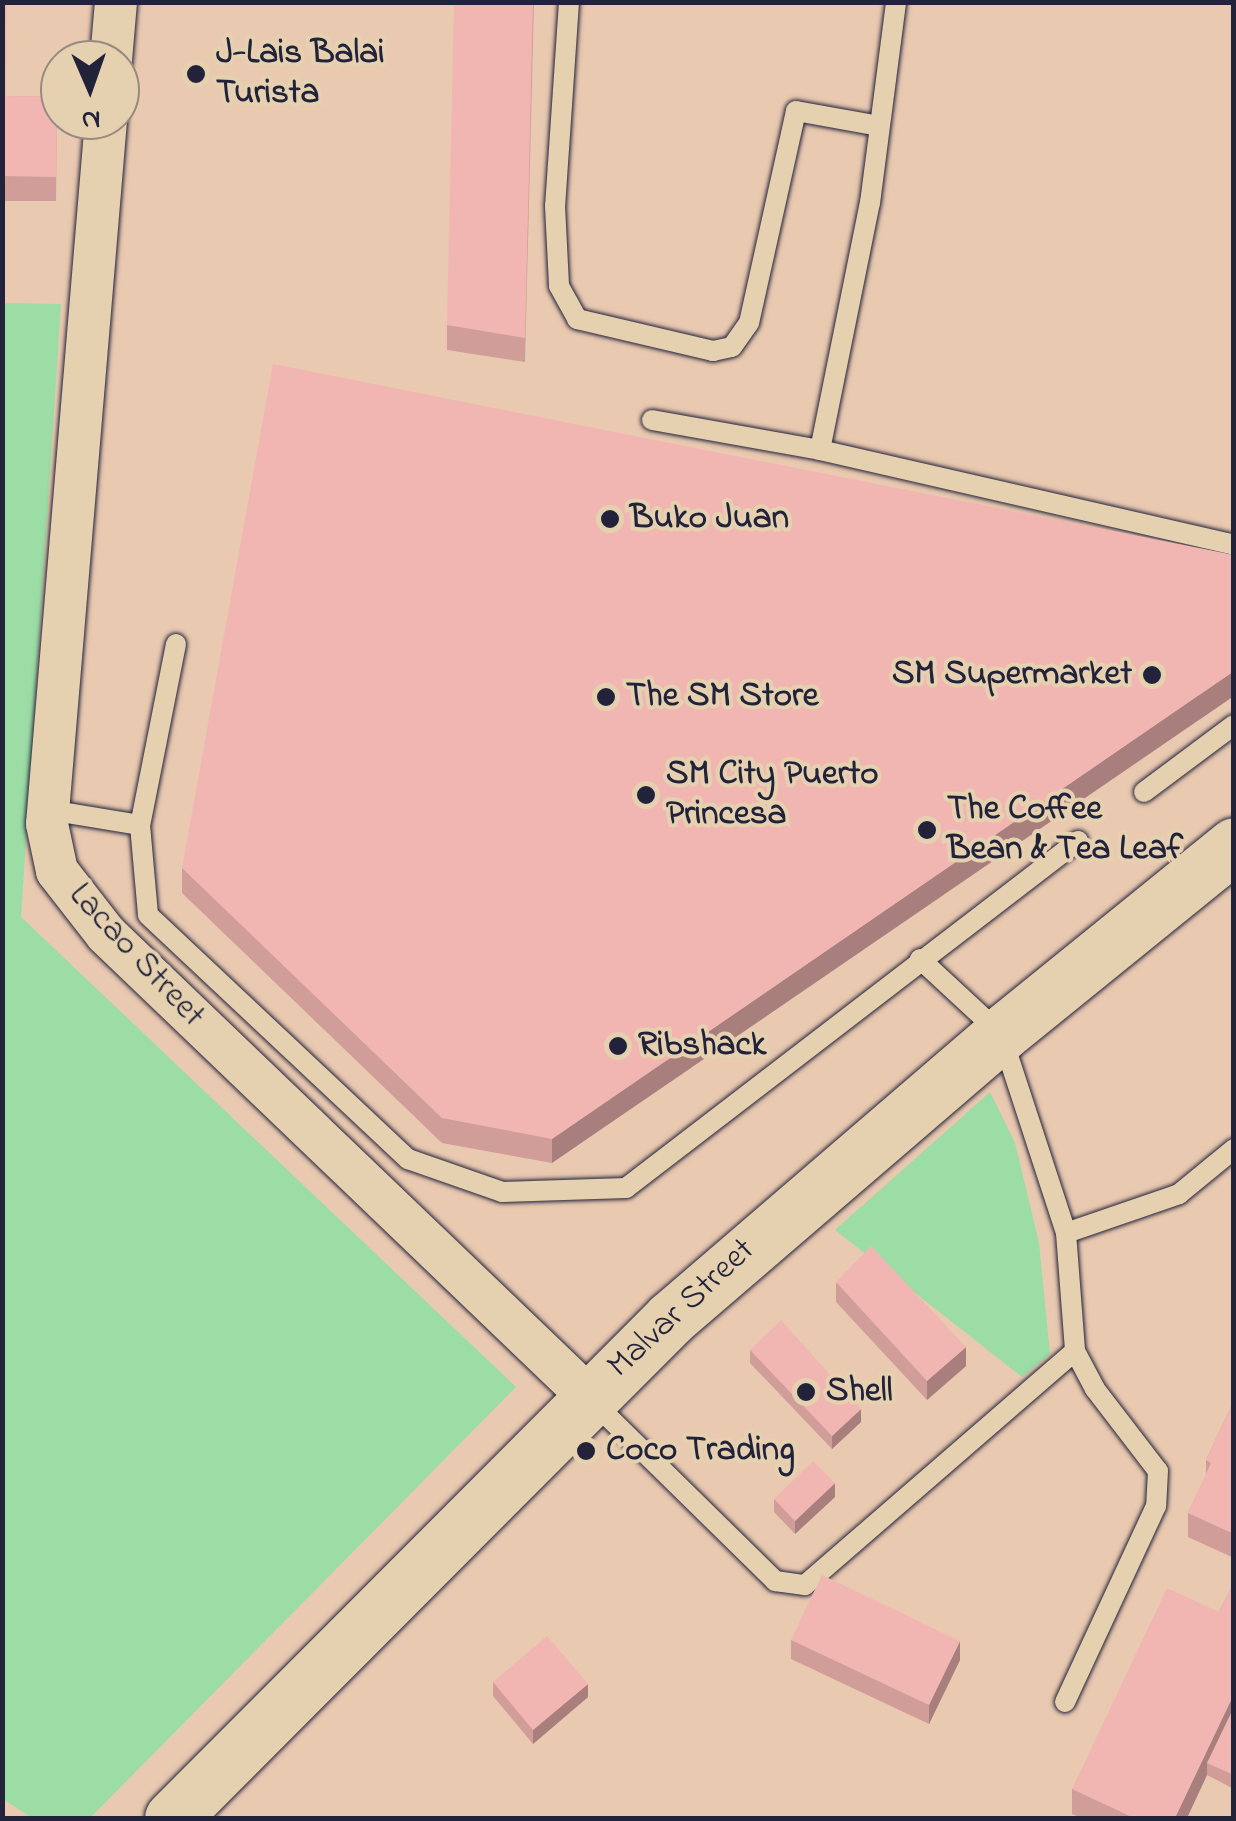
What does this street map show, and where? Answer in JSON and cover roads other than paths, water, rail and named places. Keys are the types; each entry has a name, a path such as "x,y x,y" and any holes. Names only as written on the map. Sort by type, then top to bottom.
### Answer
{"main road":[{"name":"Malvar Street","path":"172,1818 588,1396 760,1236 1000,1034 1234,845"}],"street":[{"path":"113,40 116,2"},
{"name":"Lacao Street","path":"104,140 49,810 57,871 106,934 588,1396"}],"lane":[{"path":"569,2 555,206 559,286 578,320 712,350 732,347 749,322 796,111 879,126"},
{"path":"820,450 870,202 896,2"},
{"path":"652,420 820,450 1234,545"},
{"path":"176,644 140,825 148,915 408,1159 502,1192 626,1188 1078,841"},
{"path":"1144,792 1234,726"},
{"path":"49,810 140,825"},
{"path":"920,959 1000,1034 1066,1232 1075,1351 1095,1390 1153,1462 1161,1490 1064,1702"},
{"path":"1066,1232 1178,1194 1234,1149"},
{"path":"588,1396 775,1581 806,1585 1075,1351"}],"place":[{"name":"J-Lais Balai Turista","path":"196,74"},
{"name":"Buko Juan","path":"610,519"},
{"name":"SM Supermarket","path":"1152,675"},
{"name":"The SM Store","path":"606,697"},
{"name":"SM City Puerto Princesa","path":"646,795"},
{"name":"The Coffee Bean & Tea Leaf","path":"927,830"},
{"name":"Ribshack","path":"618,1046"},
{"name":"Shell","path":"806,1392"},
{"name":"Coco Trading","path":"586,1451"}]}
